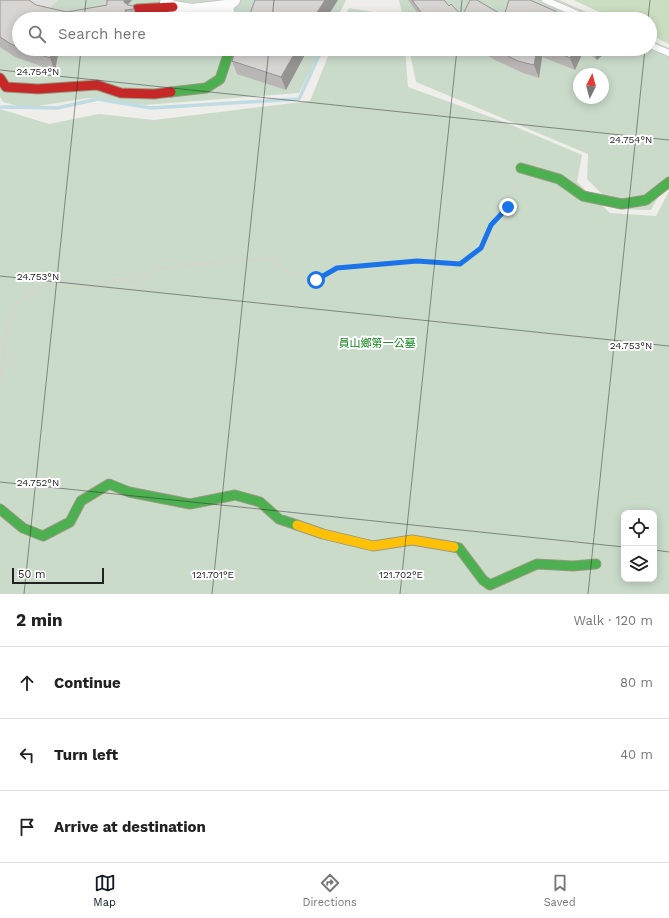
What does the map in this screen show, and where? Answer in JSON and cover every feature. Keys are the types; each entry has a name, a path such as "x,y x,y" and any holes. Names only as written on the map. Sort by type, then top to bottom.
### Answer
{"street":[{"path":"162,0 172,7"},
{"path":"137,10 172,7 192,10 230,3"},
{"path":"0,78 6,87 38,89 96,85 121,93 154,94 206,88 220,78 228,56"},
{"path":"521,168 559,179 583,196 622,204 646,200 669,182"},
{"path":"0,509 23,528 44,536 70,522 81,501 109,484 129,492 190,504 235,495 260,502 279,519 323,534 373,546 412,540 459,548 483,580 490,585 537,564 573,566 596,564"}],"lane":[{"path":"545,0 573,12"},
{"path":"657,48 669,53"}],"path":[{"path":"0,382 7,328 17,303 38,288 62,280 92,287 114,279 133,283 153,270 193,264 269,259 296,276 316,280 337,268 417,261 460,264 481,248 491,225 508,207 521,168"}],"green space":[{"path":"0,0 346,0 340,12 12,12 12,56 318,56 299,93 145,105 89,98 25,108 3,102 0,97"},
{"path":"399,0 559,0 587,12 402,12"},
{"path":"573,0 669,0 669,44 657,38 657,12 600,12"},
{"path":"349,8 373,12 347,12"},
{"path":"657,43 669,48 669,178 651,210 617,209 587,179 588,154 416,82 410,56 657,56"},
{"name":"員山鄉第一公墓","path":"328,56 406,56 408,87 507,123 582,155 577,182 610,213 656,216 669,191 669,594 0,594 0,109 49,124 99,114 154,120 310,101"}],"shaded area":[{"path":"23,0 58,0 46,12 43,12"}],"building":[{"path":"0,0 29,0 36,5 67,12 12,12 12,44 0,37"},
{"path":"107,0 124,0 124,2 128,5 133,6 134,9 125,10 126,12 67,12 107,5"},
{"path":"255,0 325,0 317,12 251,12"},
{"path":"412,0 444,0 449,6 451,4 458,12 439,12 421,12"},
{"path":"470,0 477,0 497,12 464,12"},
{"path":"509,0 530,0 557,12 505,12"},
{"path":"234,56 293,56 281,77 232,61"},
{"path":"508,56 536,56 534,65 518,61"}],"waterway":[{"path":"0,107 57,108 98,99 151,108 299,99 319,56"}],"traffic: fast":[{"path":"171,92 206,88 220,79 228,56"},
{"path":"521,168 559,179 583,196 622,204 646,200 669,182"},
{"path":"0,509 23,528 43,536 70,522 81,501 109,484 129,492 190,504 235,495 260,502 279,519 297,525"},
{"path":"454,547 459,548 483,580 490,585 537,564 573,566 596,564"}],"traffic: slow":[{"path":"297,525 323,534 373,546 412,540 454,547"}],"traffic: jam":[{"path":"137,9 173,7"},
{"path":"0,78 6,87 38,89 97,85 121,93 154,94 171,92"}],"route":[{"path":"316,280 337,268 417,261 460,264 481,248 491,225 508,207"}]}
